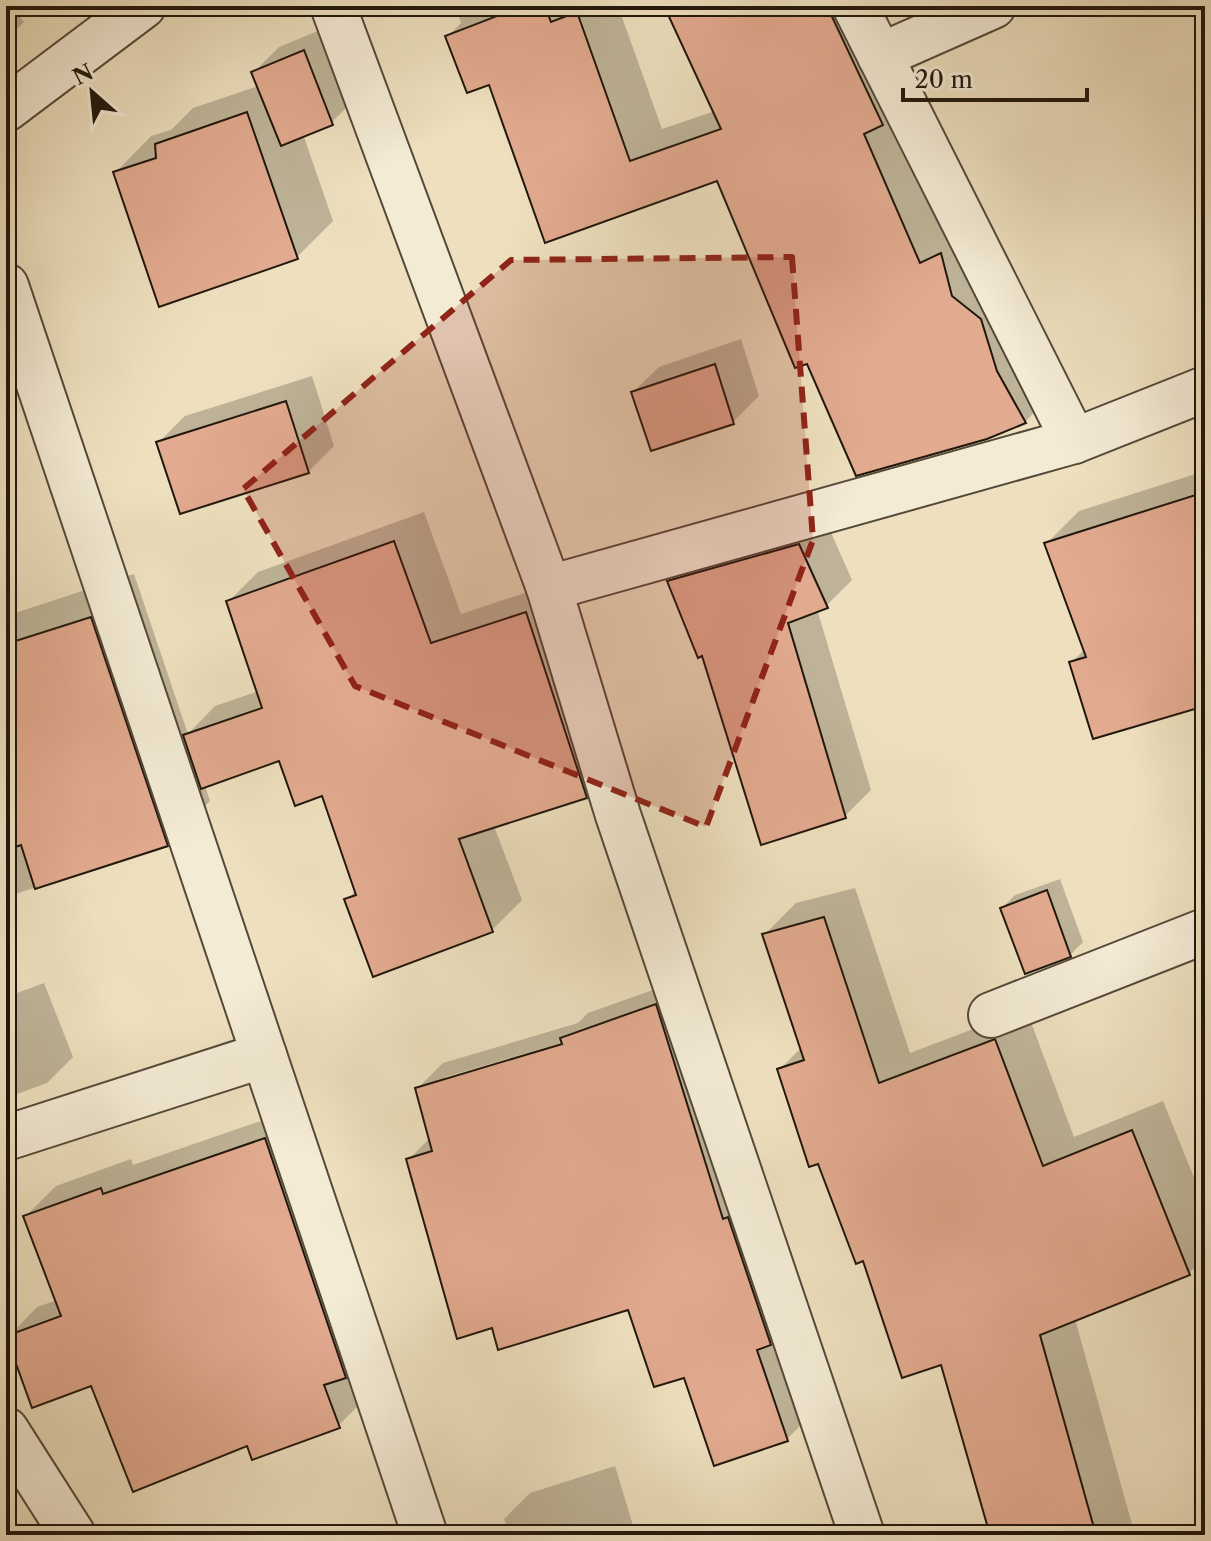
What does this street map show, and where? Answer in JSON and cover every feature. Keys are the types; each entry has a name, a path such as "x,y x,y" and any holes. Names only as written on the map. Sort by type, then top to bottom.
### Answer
{"street":[{"path":"6,109 143,6"},
{"path":"333,6 549,588 618,815 862,1535"},
{"path":"855,6 1074,441"},
{"path":"880,56 993,6"},
{"path":"6,286 425,1535"},
{"path":"549,588 1074,441 1205,389"},
{"path":"991,1015 1205,931"},
{"path":"6,1138 264,1055"},
{"path":"6,1430 20,1478 73,1535"}],"highlighted area":[{"path":"792,257 813,540 706,827 355,686 243,489 511,260"}],"building":[{"path":"523,6 545,6 551,22 577,12 630,161 721,129 664,6 827,6 883,125 864,134 920,263 941,253 952,296 981,319 997,371 1026,423 987,439 856,476 807,364 795,368 717,181 545,243 489,85 467,93 445,36"},
{"path":"304,50 333,125 281,146 251,72"},
{"path":"247,112 298,259 159,307 113,172 156,158 155,144"},
{"path":"715,364 734,424 651,451 631,392"},
{"path":"286,401 309,473 180,514 156,442"},
{"path":"1205,492 1205,706 1093,739 1069,662 1086,657 1044,543"},
{"path":"394,541 431,643 526,612 587,798 459,839 493,932 373,977 344,899 356,895 322,796 295,806 279,761 201,789 183,735 262,708 226,601"},
{"path":"799,544 828,608 788,623 846,818 761,845 702,656 698,658 667,581"},
{"path":"91,617 168,846 35,889 21,845 6,850 6,644"},
{"path":"1047,890 1071,957 1025,974 1000,908"},
{"path":"824,917 879,1083 995,1039 1043,1166 1132,1130 1190,1275 1040,1335 1096,1535 990,1535 941,1365 902,1378 863,1261 856,1264 818,1164 809,1167 777,1069 804,1060 762,934"},
{"path":"656,1004 723,1219 728,1217 771,1345 757,1350 788,1441 714,1466 684,1378 654,1387 628,1310 498,1350 492,1328 457,1339 406,1159 432,1151 415,1088 562,1044 560,1038"},
{"path":"265,1138 346,1378 324,1385 340,1428 252,1460 247,1446 133,1492 91,1386 32,1408 6,1336 61,1316 23,1216 101,1188 103,1194"}]}
